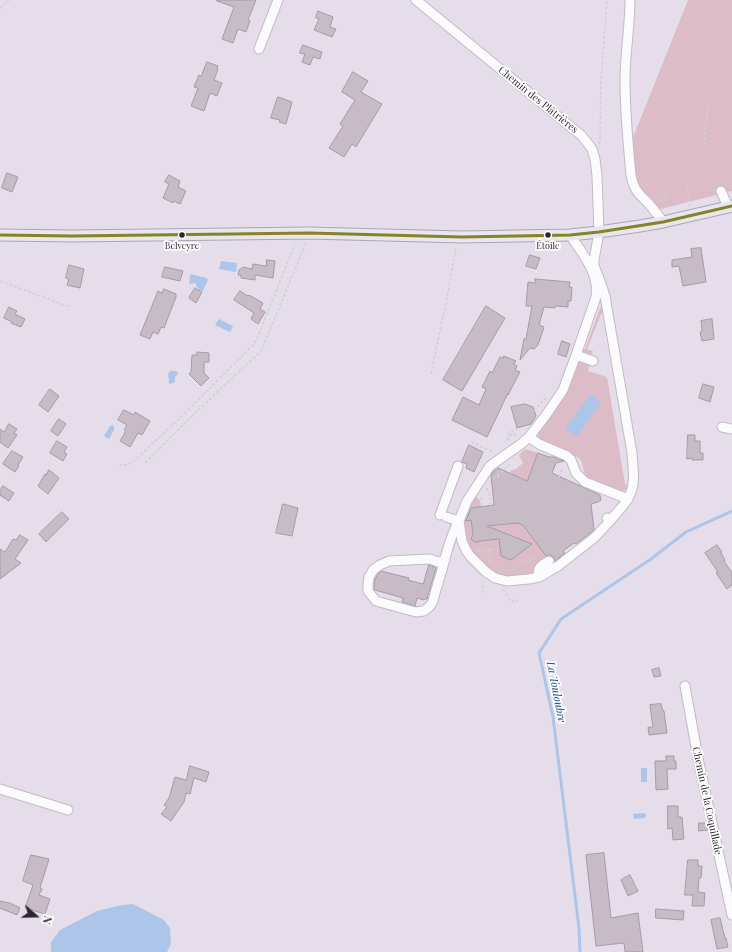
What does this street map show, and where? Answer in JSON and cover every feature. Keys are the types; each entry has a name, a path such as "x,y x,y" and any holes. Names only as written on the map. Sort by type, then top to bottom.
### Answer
{"main road":[{"path":"0,235 72,236 304,233 456,237 570,235 605,232 663,222 730,206"}],"street":[{"path":"259,48 278,0"},
{"name":"Chemin des Plâtrières","path":"416,0 582,136 592,149 595,159 605,232 594,260 594,266 605,296 632,453 634,475 628,499"},
{"path":"630,0 625,79 626,119 631,176 635,189 663,222"},
{"path":"721,191 730,206"},
{"path":"445,560 438,562 430,559 389,561 373,570 368,584 368,591 376,600 382,603 416,612 424,611 430,606 433,601 445,560 454,529 467,501 490,466 518,447 529,437 563,390 596,297 597,288 587,260 570,235"},
{"path":"576,355 593,361"},
{"path":"722,427 732,429"},
{"path":"459,521 462,540 468,553 486,572 501,579 518,580 539,577 555,568 594,538 598,529 628,499 585,482 576,473 568,456 539,444 529,437"},
{"path":"458,466 443,516 459,521"},
{"path":"539,577 538,569 547,562"},
{"name":"Chemin de la Coquillade","path":"685,686 698,758 732,915"},
{"path":"0,789 68,810"}],"path":[{"path":"0,8 9,0"},
{"path":"595,159 600,141 601,80 607,0"},
{"path":"705,146 705,128 708,107"},
{"path":"686,184 690,202"},
{"path":"655,211 655,208 671,188"},
{"path":"145,463 195,413 261,351 304,233"},
{"path":"119,465 126,465 133,462 184,414 254,344 304,233"},
{"path":"431,374 449,286 456,237"},
{"path":"0,281 70,307"},
{"path":"492,480 504,470 518,454 515,435 513,434 510,436 508,441 506,440 510,432 517,429"},
{"path":"471,442 493,452 496,458"},
{"path":"497,475 500,478"},
{"path":"486,485 491,506"},
{"path":"481,497 483,506"},
{"path":"500,549 489,549 491,567 501,579 501,586 510,600 516,602 518,600"},
{"path":"501,579 528,559 540,556 547,562"}],"shaded area":[{"path":"688,0 732,0 732,191 657,210 638,187 632,140"},
{"path":"601,299 605,312 601,314 587,349 593,351 591,357 582,353 581,348 585,349 602,303 598,301"},
{"path":"579,360 590,364 588,371 607,377 625,484 630,486 628,490 620,491 589,480 585,475 581,460 543,442 539,437 538,432"},
{"path":"525,449 538,453 527,481 510,473 511,470 516,469 523,463 519,455"},
{"path":"476,496 480,501 481,507 470,508 473,528 471,537 472,540 476,542 480,541 484,527 517,523 523,525 547,557 538,564 530,577 509,578 489,571 466,545 462,524 467,506"}],"water":[{"path":"221,261 237,263 236,272 219,269"},
{"path":"190,274 207,278 208,280 203,291 199,290 195,283 189,284"},
{"path":"219,319 233,326 230,332 215,325"},
{"path":"170,371 177,371 178,375 175,377 174,383 170,384 168,382 168,374"},
{"path":"591,394 601,403 577,436 565,428"},
{"path":"113,425 114,430 109,439 104,436 110,426"},
{"path":"641,768 647,768 647,782 641,782"},
{"path":"644,813 646,815 645,818 634,819 633,814"},
{"path":"133,904 164,920 170,928 171,944 167,952 51,952 51,942 60,930 97,911"}],"building":[{"path":"217,0 256,0 248,20 250,21 246,32 238,29 233,43 222,39 234,7"},
{"path":"318,11 333,17 330,27 336,29 332,37 314,30 319,19 316,18"},
{"path":"303,45 322,52 320,59 313,57 310,65 302,62 305,54 300,53"},
{"path":"207,62 218,66 214,80 222,83 217,96 210,93 204,111 191,106 198,88 194,87"},
{"path":"353,72 368,81 361,92 382,104 356,147 352,144 344,157 329,148 343,126 340,124 355,100 342,92"},
{"path":"278,97 292,102 286,124 279,122 280,120 271,118"},
{"path":"7,173 18,177 12,192 2,188"},
{"path":"169,175 180,181 178,187 186,191 180,204 174,201 173,203 163,198 169,184 165,182"},
{"path":"701,248 706,282 683,286 679,266 672,267 672,260 692,257 691,249"},
{"path":"530,255 540,258 536,269 526,266"},
{"path":"267,260 275,261 273,278 255,275 255,280 241,278 241,275 238,275 239,270 243,267 252,269 253,264 266,266"},
{"path":"69,265 84,269 80,288 67,285 69,279 66,278"},
{"path":"165,267 183,271 180,281 162,277"},
{"path":"535,279 570,282 569,287 572,287 571,301 568,301 568,307 544,307 539,325 544,327 538,345 534,349 530,348 520,360 524,339 526,339 532,306 526,306 528,282 535,283"},
{"path":"195,288 202,292 196,303 189,298"},
{"path":"164,289 176,294 176,297 164,328 161,327 158,334 153,332 150,339 140,335 158,291 162,293"},
{"path":"240,291 263,303 260,309 265,312 258,324 251,319 254,313 234,300"},
{"path":"486,306 505,318 462,391 443,380"},
{"path":"9,307 17,311 15,314 25,319 21,327 4,318"},
{"path":"712,319 714,339 702,341 700,332 702,331 701,321"},
{"path":"562,341 570,344 566,357 558,354"},
{"path":"197,352 209,353 209,362 204,362 204,373 209,378 201,386 189,374 191,372 192,355 197,355"},
{"path":"504,356 516,361 514,364 517,366 515,370 520,372 487,437 452,420 463,397 479,405 486,389 482,387 490,371 492,373 500,357 503,358"},
{"path":"703,384 714,387 710,402 699,398"},
{"path":"50,389 59,396 48,412 39,405"},
{"path":"525,404 533,407 536,416 531,424 517,428 511,407"},
{"path":"124,410 134,415 135,412 150,421 142,435 138,433 130,447 120,441 126,431 124,430 127,425 118,420"},
{"path":"59,419 66,424 58,436 51,431"},
{"path":"9,424 17,429 14,433 17,435 8,448 0,442 0,429 4,432"},
{"path":"688,435 695,435 695,441 700,441 700,453 703,453 703,460 692,460 692,458 687,459"},
{"path":"57,441 67,447 64,452 67,454 63,461 50,453"},
{"path":"469,445 483,452 474,472 466,468 467,464 462,462"},
{"path":"12,451 23,457 15,472 3,464"},
{"path":"538,453 564,461 556,463 552,473 600,495 601,500 591,504 594,530 576,544 574,543 563,551 565,553 555,561 552,556 546,556 523,525 517,523 487,526 532,544 511,560 501,556 499,539 474,542 471,539 473,534 471,520 466,521 471,508 494,505 491,475 493,472 498,468 527,481"},
{"path":"49,470 59,478 48,494 38,486"},
{"path":"3,486 14,493 9,501 0,495 0,491"},
{"path":"283,504 298,508 292,536 276,533"},
{"path":"62,512 69,519 46,542 39,534"},
{"path":"20,535 28,540 15,559 21,563 0,579 0,549 5,552 13,539 16,540"},
{"path":"717,545 722,552 724,561 732,573 732,585 727,589 705,553"},
{"path":"429,565 436,568 427,599 424,600 417,598 415,606 402,602 403,598 374,589 375,579 381,571 409,578 408,580 423,584"},
{"path":"659,668 661,676 654,677 652,670"},
{"path":"661,704 664,711 667,733 649,735 648,727 653,727 650,705"},
{"path":"666,756 674,756 674,761 676,761 676,769 667,769 668,789 656,790 655,761 666,761"},
{"path":"190,766 209,772 206,782 194,778 190,794 186,793 184,802 171,821 161,814 167,807 164,805 169,798 175,777 186,780"},
{"path":"668,806 678,806 678,817 682,817 684,839 673,840 672,828 668,829"},
{"path":"699,823 706,823 708,830 699,831"},
{"path":"604,853 611,918 638,913 643,952 625,952 624,943 596,946 586,855"},
{"path":"31,855 49,859 40,888 42,889 39,895 50,899 45,914 25,908 33,885 23,881"},
{"path":"688,860 698,860 698,866 702,866 698,892 705,893 704,906 692,906 693,895 685,895"},
{"path":"630,875 638,891 628,896 621,880"},
{"path":"0,901 10,903 20,908 17,915 0,908"},
{"path":"656,909 684,911 683,920 656,918"},
{"path":"720,918 728,947 717,949 711,920"}],"waterway":[{"name":"La Touloubre","path":"580,952 579,928 553,717 539,653 561,619 651,559 686,532 732,511"}],"transit line":[{"path":"0,235 72,236 309,233 462,237 570,235 663,222 732,206"}],"place":[{"name":"Belveyre","path":"182,235"},
{"name":"Étoile","path":"548,235"}]}
